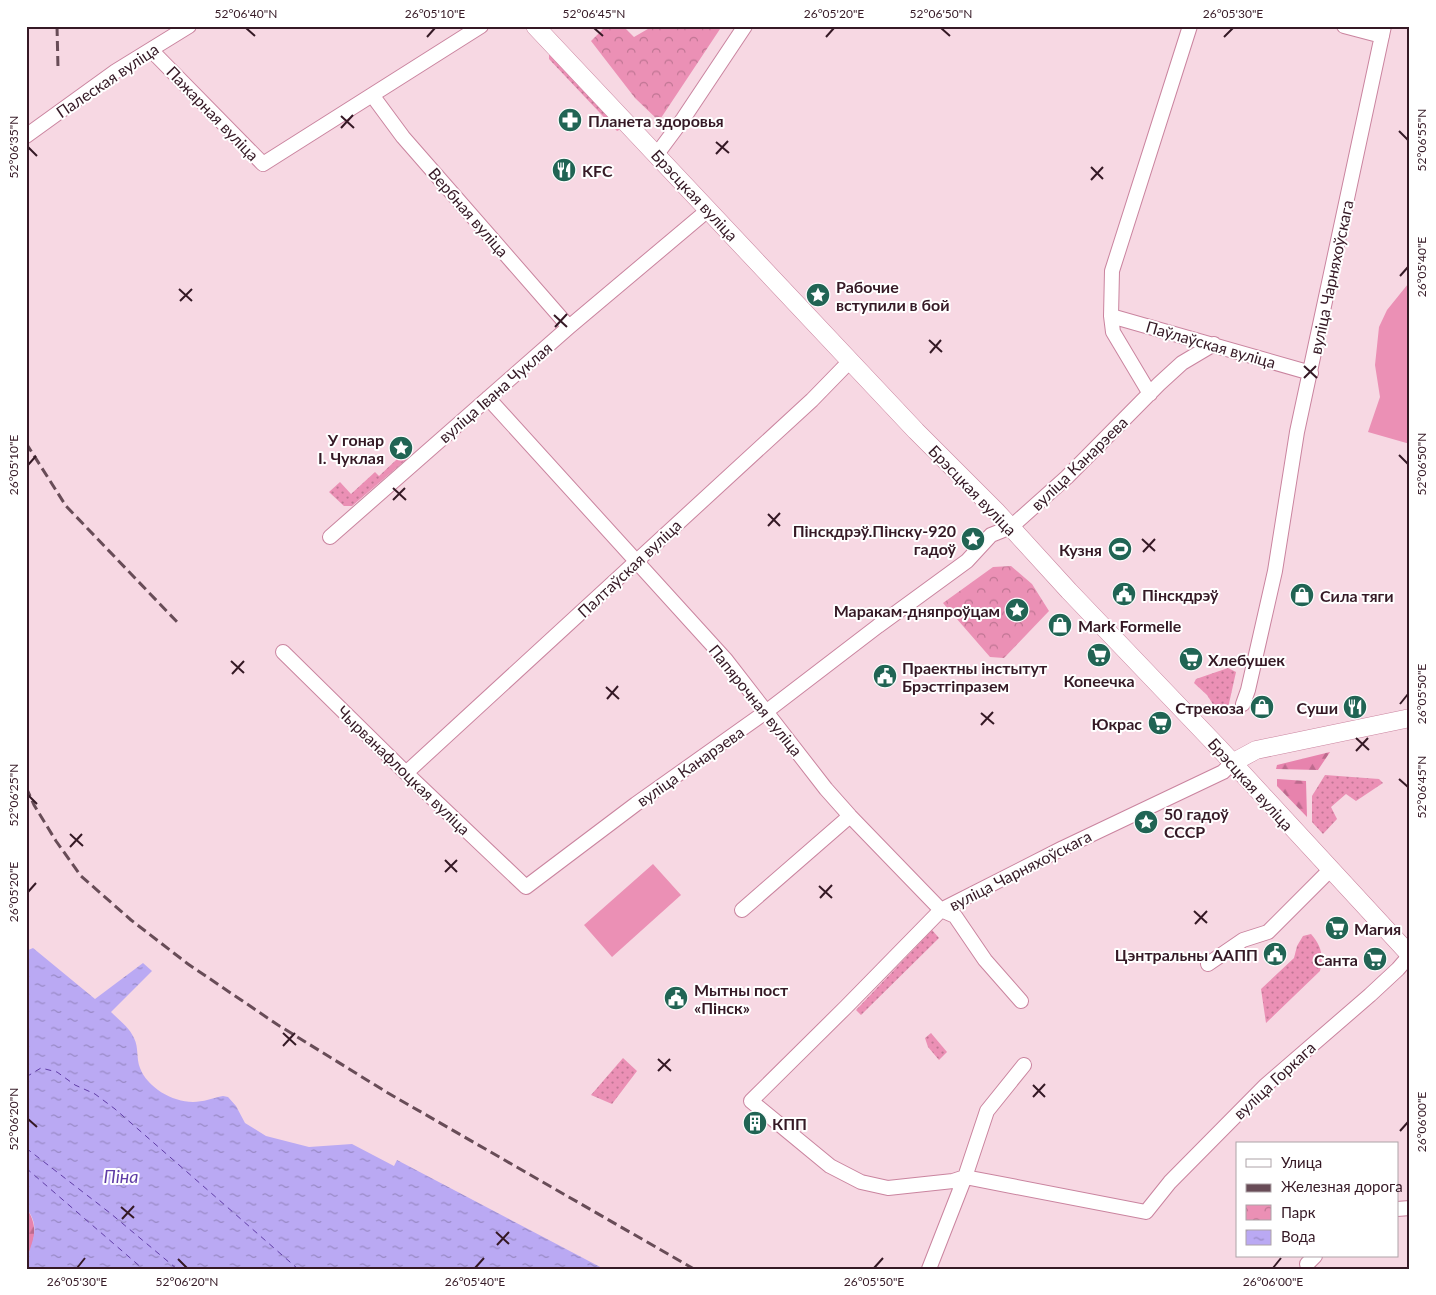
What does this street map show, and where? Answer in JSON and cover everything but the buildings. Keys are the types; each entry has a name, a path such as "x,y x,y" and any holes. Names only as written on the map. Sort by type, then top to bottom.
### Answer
{"main road":[{"name":"Брэсцкая вуліца","path":"535,26 916,432 954,468 1010,527 1410,955"},
{"path":"1232,763 1256,750 1410,718"}],"street":[{"name":"Палеская вуліца","path":"26,136 116,70 189,26"},
{"name":"Пажарная вуліца","path":"151,50 263,164 481,26"},
{"path":"656,154 683,119 745,26"},
{"path":"1150,394 1113,332 1111,316 1112,271 1190,26"},
{"path":"1344,26 1383,31"},
{"name":"вуліца Чарняхоўскага","path":"1243,704 1275,571 1297,432 1383,31"},
{"name":"Вербная вуліца","path":"372,95 403,137 569,327"},
{"name":"вуліца Івана Чуклая","path":"330,536 569,327 708,210"},
{"name":"Паўлаўская вуліца","path":"1111,316 1311,373"},
{"name":"вуліца Канарэева","path":"526,887 636,804 767,711 967,561 991,535 1010,527 1067,477 1182,363 1214,344"},
{"name":"Палтаўская вуліца","path":"406,773 812,400 850,361"},
{"name":"Папярочная вуліца","path":"488,398 726,660 826,789 850,816 940,910 955,916 985,960 1021,1002"},
{"name":"Чырванафлоцкая вуліца","path":"283,652 526,887"},
{"name":"вуліца Чарняхоўскага","path":"965,1177 953,1181 888,1188 861,1182 830,1166 751,1101 940,910 1063,848 1222,772 1232,763"},
{"path":"742,910 850,816"},
{"path":"1208,964 1243,940 1268,932 1330,870"},
{"name":"вуліца Горкага","path":"965,1177 1146,1212 1170,1182 1266,1084 1370,995 1410,955"},
{"path":"929,1269 965,1177 987,1112 1024,1064"}],"green space":[{"path":"606,26 623,26 634,37 653,26 722,26 659,121 635,98 591,41"},
{"path":"549,55 619,127 619,130 617,131 549,59"},
{"path":"1410,277 1410,444 1368,432 1380,397 1375,365 1379,327 1387,310 1408,284"},
{"path":"411,446 413,450 408,458 352,506 344,506 329,492 340,482 351,494 375,472 379,476"},
{"path":"1011,566 1032,584 1049,611 1004,658 990,657 943,603 993,567"},
{"path":"1228,668 1236,672 1228,708 1218,712 1207,695 1194,683 1196,679"},
{"path":"1330,752 1318,770 1276,769 1277,765"},
{"path":"1325,775 1379,779 1383,783 1356,801 1346,794 1331,807 1337,819 1323,834 1312,822 1312,796"},
{"path":"1277,779 1306,781 1307,817 1277,786"},
{"path":"653,864 681,895 612,957 584,925"},
{"path":"932,930 939,938 861,1015 856,1010"},
{"path":"1311,934 1321,951 1320,971 1266,1023 1261,989 1294,958 1297,946 1303,936"},
{"path":"931,1033 947,1052 939,1060 928,1047 925,1038"},
{"path":"623,1058 637,1071 612,1104 591,1095"},
{"path":"26,1208 34,1226 34,1240 26,1258"}],"water":[{"name":"Піна","path":"33,948 95,999 143,963 152,971 111,1012 132,1034 136,1042 139,1064 143,1075 161,1092 177,1099 193,1102 223,1096 228,1097 236,1106 245,1123 266,1136 309,1147 352,1144 394,1166 397,1160 604,1269 26,1269 34,1232 34,1224 26,1208 26,951"}],"ferry route":[{"path":"26,1077 41,1068 57,1072 75,1085 95,1094 115,1109 298,1269"},
{"path":"26,1148 110,1213 177,1269"},
{"path":"26,1168 143,1269"}],"railway":[{"path":"57,26 58,68"},
{"path":"26,443 66,506 179,624"},
{"path":"26,787 34,805 56,841 81,876 131,920 188,964 278,1025 388,1093 694,1269"}],"place":[{"name":"Планета здоровья","path":"570,120"},
{"name":"KFC","path":"564,170"},
{"name":"Рабочие вступили в бой","path":"818,295"},
{"name":"У гонар І. Чуклая","path":"401,448"},
{"name":"Пінскдрэў.Пінску-920 гадоў","path":"973,539"},
{"name":"Кузня","path":"1120,549"},
{"name":"Пінскдрэў","path":"1124,594"},
{"name":"Сила тяги","path":"1302,595"},
{"name":"Маракам-дняпроўцам","path":"1017,610"},
{"name":"Mark Formelle","path":"1060,625"},
{"name":"Копеечка","path":"1099,655"},
{"name":"Хлебушек","path":"1191,659"},
{"name":"Праектны інстытут Брэстгіпразем","path":"885,676"},
{"name":"Стрекоза","path":"1262,707"},
{"name":"Суши","path":"1355,707"},
{"name":"Юкрас","path":"1160,723"},
{"name":"50 гадоў СССР","path":"1146,822"},
{"name":"Магия","path":"1337,928"},
{"name":"Цэнтральны ААПП","path":"1275,954"},
{"name":"Санта","path":"1375,959"},
{"name":"Мытны пост «Пінск»","path":"676,998"},
{"name":"КПП","path":"755,1123"}]}
